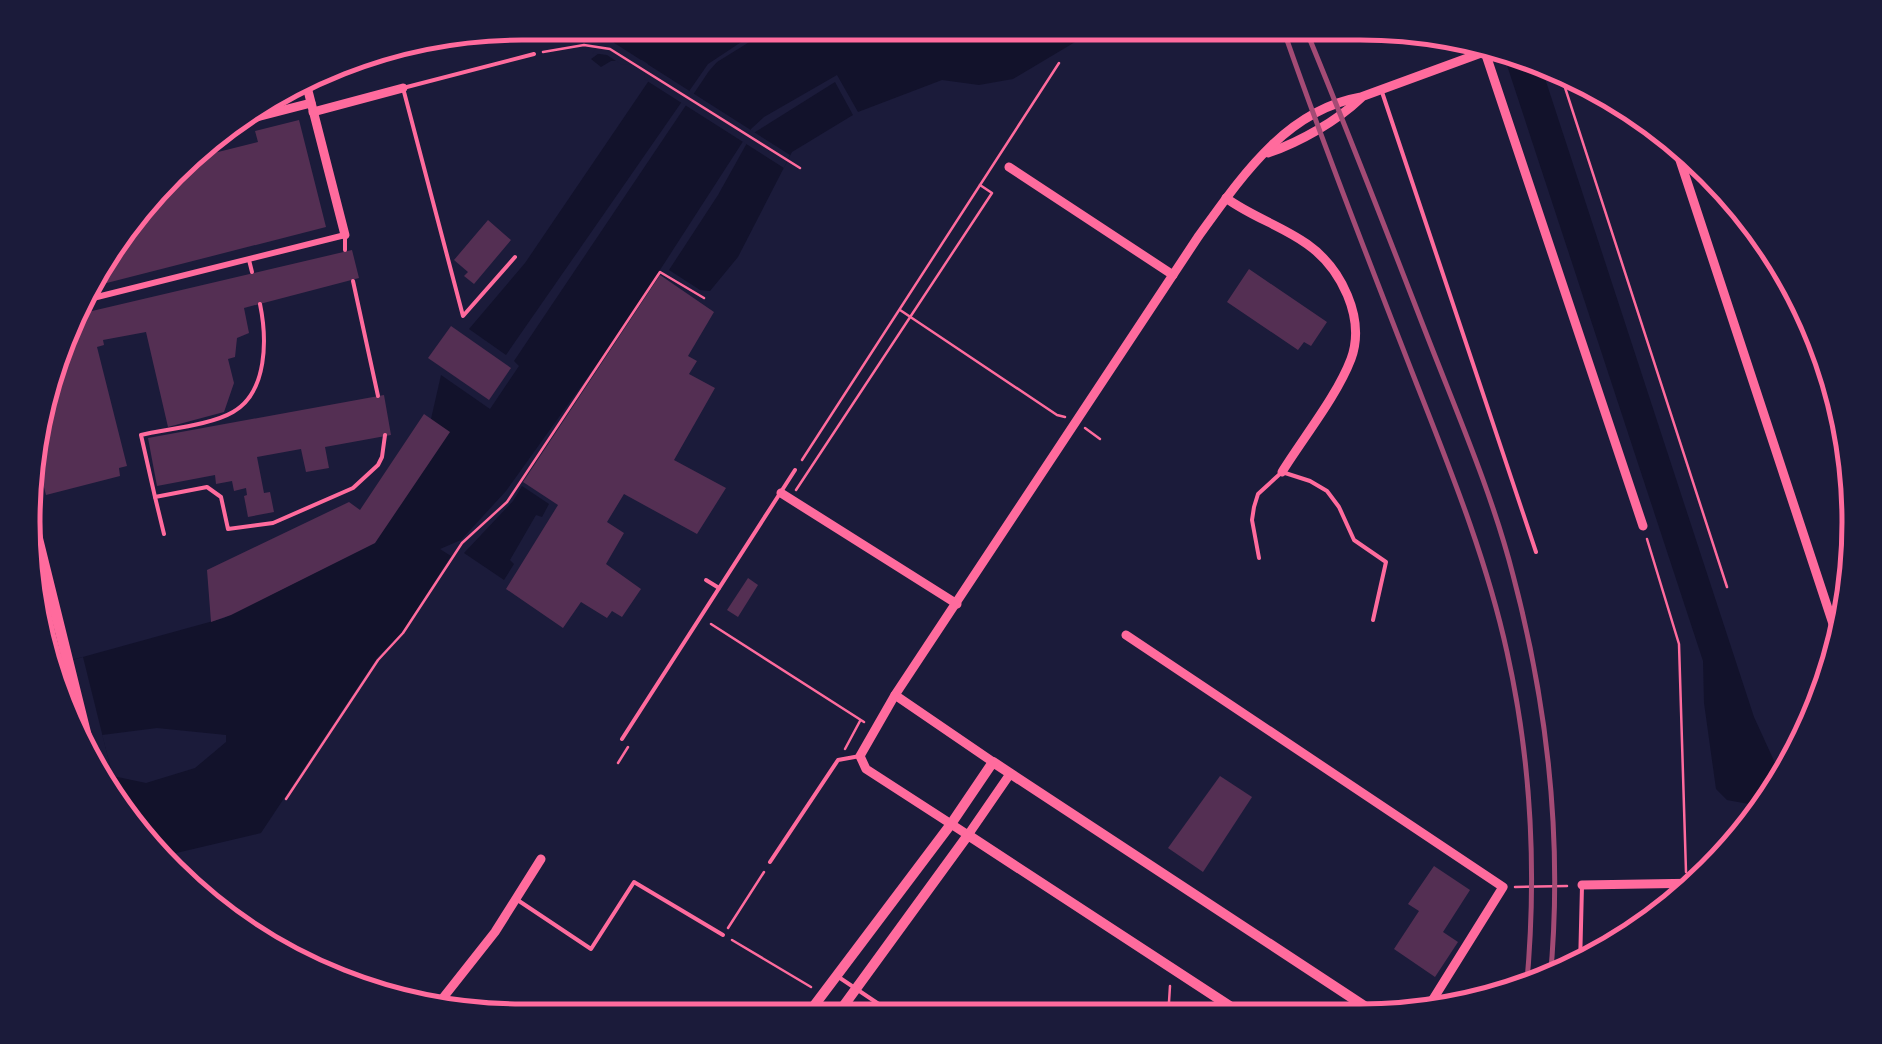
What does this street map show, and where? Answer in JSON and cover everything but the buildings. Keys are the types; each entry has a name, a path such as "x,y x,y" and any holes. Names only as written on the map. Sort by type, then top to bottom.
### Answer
{"main road":[{"path":"41,556 81,715"}],"street":[{"path":"1226,1004 866,769 860,756 895,695 1172,275 1248,170 1265,154 1284,148 1348,110 1362,97 1479,55"},
{"path":"1488,57 1642,526"},
{"path":"259,118 403,88"},
{"path":"96,297 345,236 308,91"},
{"path":"1681,163 1832,621"},
{"path":"1008,167 1172,275"},
{"path":"1226,198 1322,256 1346,290 1355,328 1346,371 1282,472"},
{"path":"786,496 957,604"},
{"path":"1126,635 1503,887 1434,998"},
{"path":"895,695 1360,1004"},
{"path":"816,1004 993,762"},
{"path":"846,1004 1010,774"},
{"path":"447,998 541,859"},
{"path":"1582,885 1679,883"}],"lane":[{"path":"515,257 463,316 403,88 534,54"},
{"path":"1382,88 1536,552"},
{"path":"345,236 346,250"},
{"path":"248,260 252,272"},
{"path":"353,281 378,396"},
{"path":"164,534 141,435 224,416 246,403 254,390 265,345 260,304"},
{"path":"156,496 206,487 221,497 228,529 266,525 364,481 382,457 385,435"},
{"path":"622,738 719,588 786,496 795,470"},
{"path":"1258,558 1252,520 1258,494 1282,472 1310,481 1326,491 1339,507 1354,540 1386,562 1373,620"},
{"path":"706,580 719,588"},
{"path":"770,862 838,760 860,756"},
{"path":"516,899 591,950 634,882 724,935"},
{"path":"1580,950 1582,885"},
{"path":"837,976 878,1004"}],"path":[{"path":"534,54 591,45 626,56 800,168"},
{"path":"795,470 1059,63"},
{"path":"1565,86 1727,587"},
{"path":"786,496 992,193 980,185"},
{"path":"286,799 378,660 403,634 462,542 507,502 660,272 704,298"},
{"path":"900,310 1056,415 1077,423 1100,439"},
{"path":"1642,526 1678,644 1686,877"},
{"path":"708,622 874,728"},
{"path":"838,760 861,720"},
{"path":"618,763 628,747"},
{"path":"770,862 724,935 823,995"},
{"path":"1503,887 1582,885"},
{"path":"1168,1004 1170,986"}],"shaded area":[{"path":"617,40 744,40 708,64 506,355 469,329 525,263 650,79 648,64 642,60 611,61 601,67 591,59"},
{"path":"753,40 1078,40 1013,79 979,85 942,80 858,112 837,75 764,117 751,129 620,332 506,491 461,540 440,549 451,556 403,631 377,658 261,833 173,854 121,790 105,763 61,663 224,618 375,543 431,419 441,375 490,409 519,366 514,361 709,71","holes":["157,728 226,735 226,742 195,768 146,783 113,776 102,735"]},
{"path":"1506,63 1545,77 1754,717 1776,765 1750,804 1727,800 1716,789 1704,703 1703,661"},
{"path":"835,82 853,115 792,152 738,257 710,291 700,290 669,270 752,134"},
{"path":"522,486 549,504 542,517 536,515 510,560 514,564 504,580 464,553 513,501"}],"pier":[{"path":"610,40 790,155 784,168 644,79 640,64 622,65 607,55 592,53"},
{"path":"83,657 112,776 90,735 61,663"}],"railway":[{"path":"1287,40 1465,510 1498,616 1515,694 1527,779 1531,864 1527,973"},
{"path":"1310,40 1473,453 1513,575 1535,675 1550,776 1555,879 1551,964"}]}
